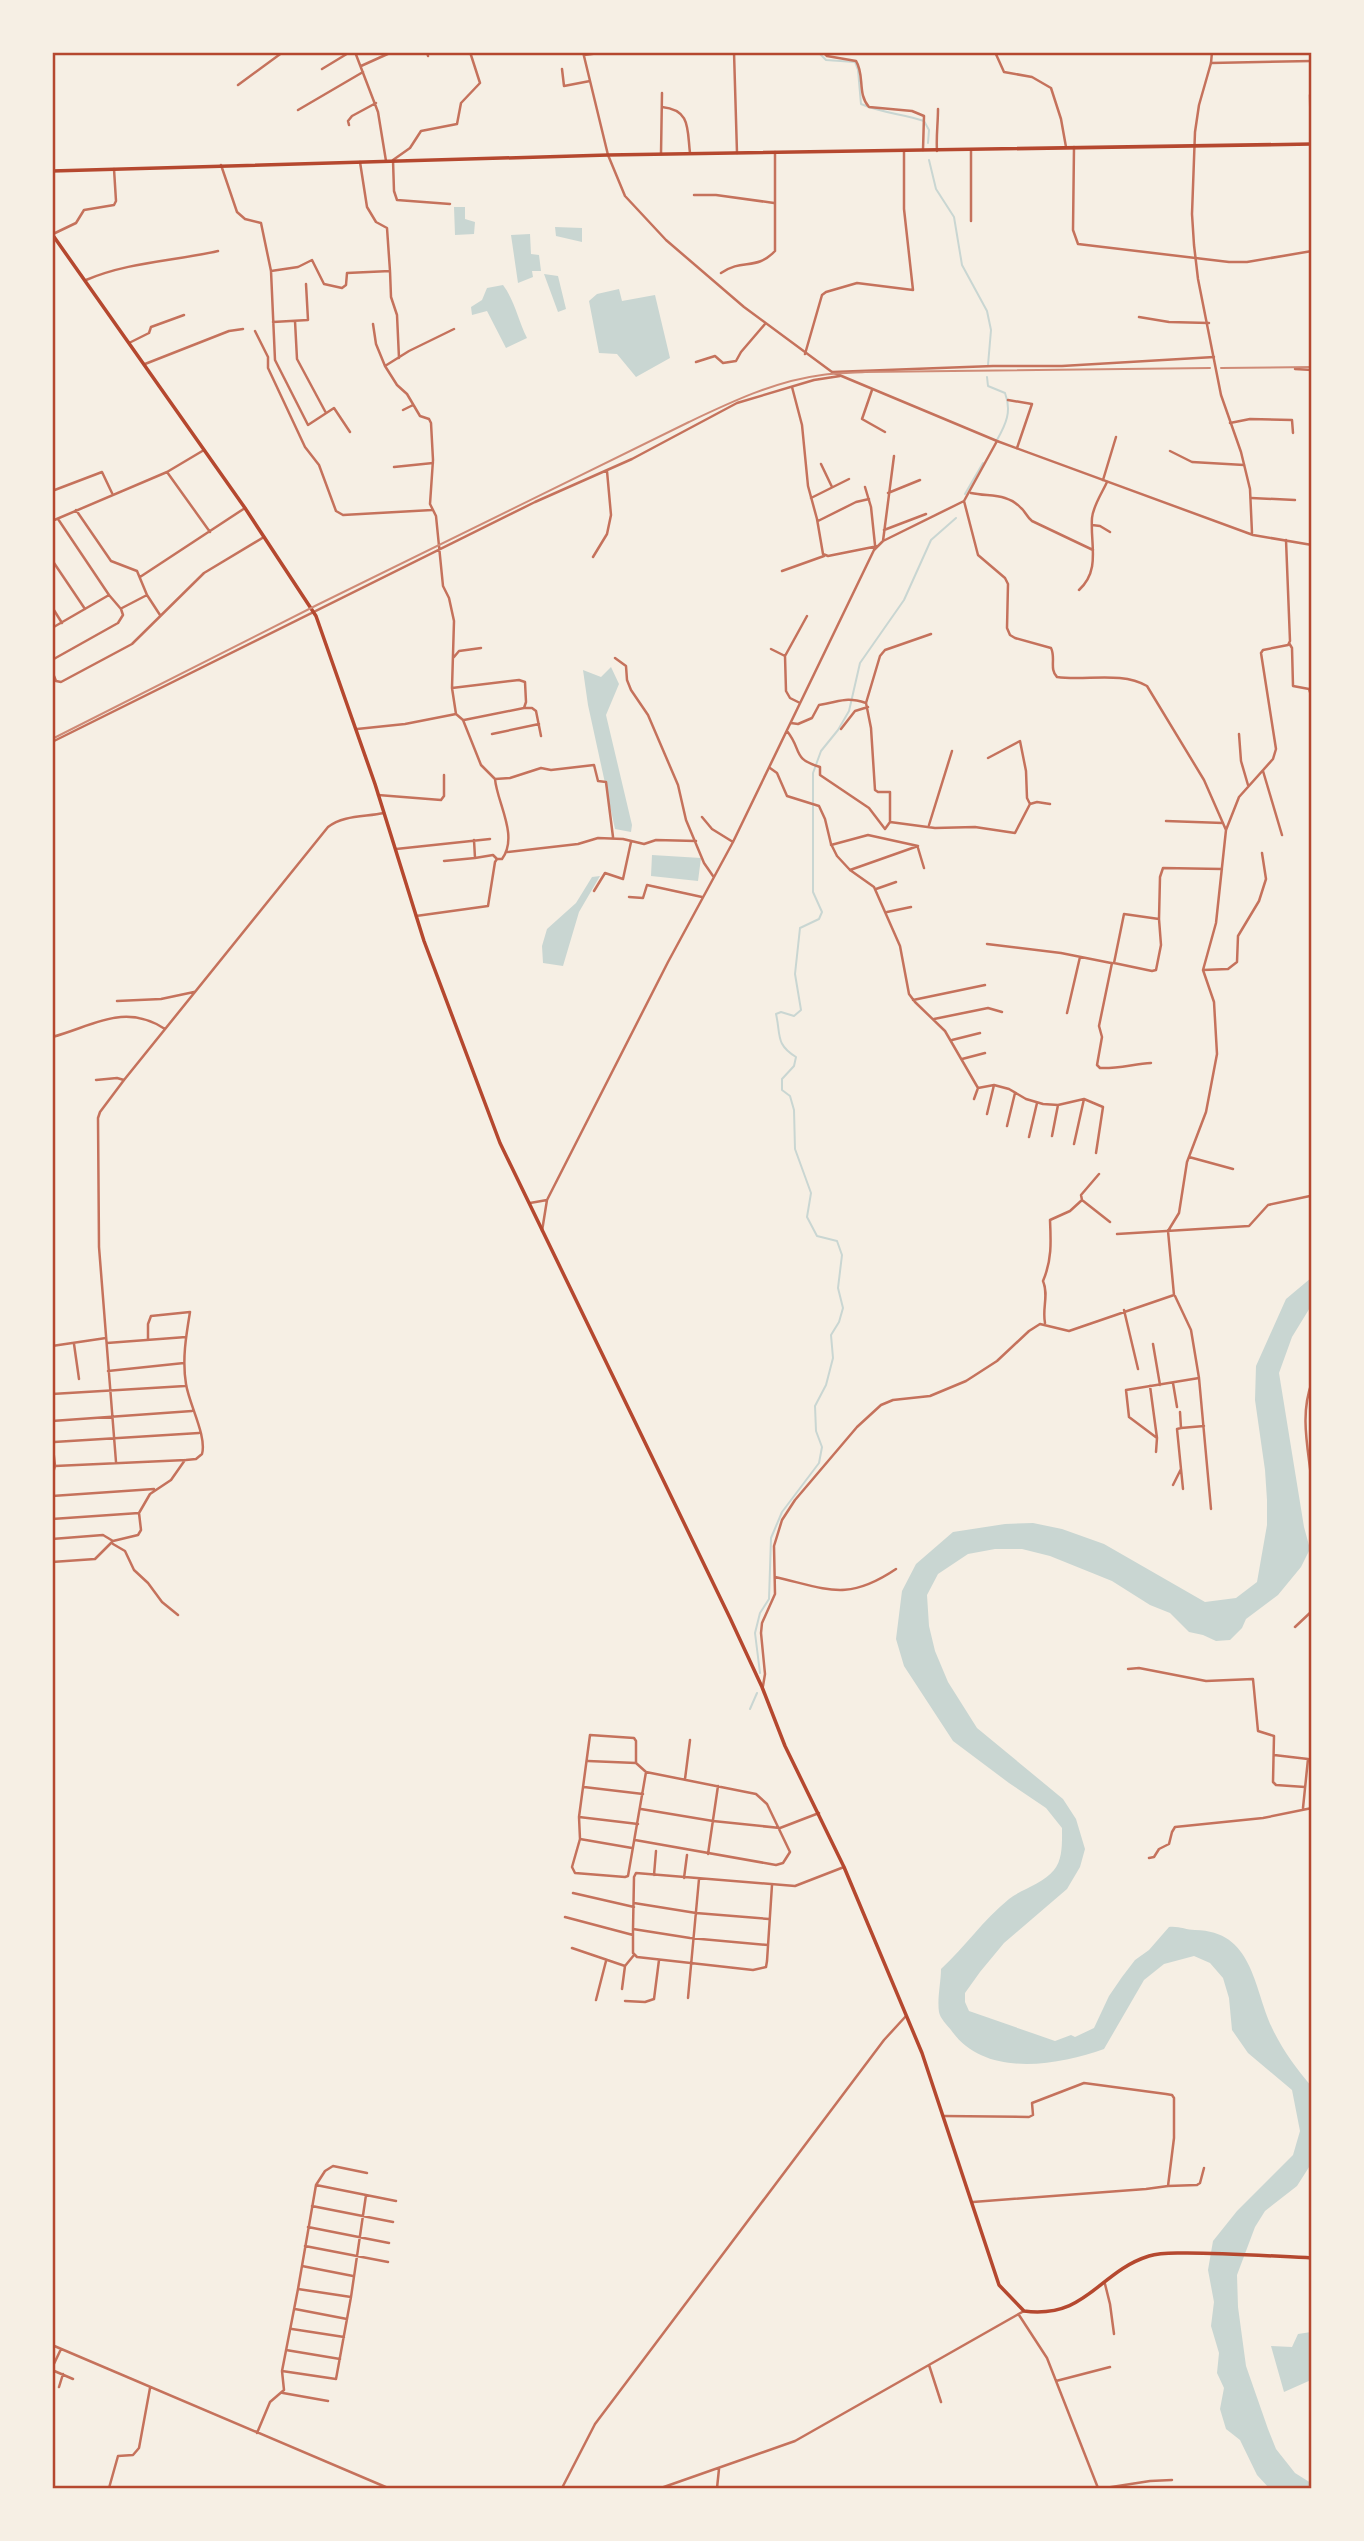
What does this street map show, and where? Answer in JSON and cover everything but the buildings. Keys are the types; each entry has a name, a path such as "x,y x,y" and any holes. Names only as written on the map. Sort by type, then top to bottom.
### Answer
{"main road":[{"path":"52,171 690,153 1311,144"},
{"path":"53,234 205,450 314,612 335,664 416,916 481,1096 508,1161 762,1686 785,1745 844,1867 922,2053 999,2285 1024,2312 1045,2313 1064,2310 1118,2273 1158,2253 1311,2258"}],"street":[{"path":"237,85 283,52"},
{"path":"322,69 350,52"},
{"path":"355,52 376,103 384,135 386,161"},
{"path":"361,66 392,52"},
{"path":"450,204 397,200 393,160 410,148 421,131 457,124 461,103 480,83 470,52"},
{"path":"607,52 583,54 608,155 621,189 666,240 765,324 805,354 840,376 1017,449 1252,535 1311,545"},
{"path":"734,52 737,153"},
{"path":"823,52 827,56 856,61 860,69 862,95 867,106 912,111 924,116 923,151"},
{"path":"995,52 1004,72 1032,77 1051,88 1066,147"},
{"path":"1212,52 1199,105 1192,214 1196,258 1221,394 1244,465 1251,498 1252,535"},
{"path":"1211,63 1311,61"},
{"path":"562,69 564,86 590,81"},
{"path":"299,110 363,72"},
{"path":"661,154 662,93"},
{"path":"1310,95 1311,144"},
{"path":"349,125 348,121 352,116 376,103"},
{"path":"662,107 675,108 684,117 690,153"},
{"path":"937,151 935,128 938,109"},
{"path":"1074,147 1073,230 1078,244 1247,262 1311,251"},
{"path":"971,150 971,221"},
{"path":"805,354 824,293 857,283 910,291 914,289 904,209 904,151"},
{"path":"713,280 733,265 759,263 775,251 775,152"},
{"path":"360,162 368,207 376,222 387,228 391,297 397,315 398,358"},
{"path":"221,165 237,212 245,219 261,223 271,271 277,365 306,424 310,425 335,409 350,432"},
{"path":"53,234 76,223 85,210 114,205 114,168"},
{"path":"694,195 774,202"},
{"path":"86,280 100,274 152,262 189,258 218,251"},
{"path":"271,271 298,267 312,260 324,285 342,288 346,285 347,273 390,271"},
{"path":"273,321 307,321 306,284"},
{"path":"130,343 149,333 151,327 184,315"},
{"path":"1139,317 1169,322 1209,323"},
{"path":"296,321 297,359 326,413"},
{"path":"373,324 376,344 385,366 420,416 430,420 433,463 430,503 436,516 443,586 449,598 454,621 452,688 456,714 463,720 481,765 495,779 496,791 506,816 507,852 502,859 496,859 493,855 444,861"},
{"path":"696,362 715,356 723,363 736,361 765,324"},
{"path":"145,364 233,330 243,329"},
{"path":"385,366 454,329"},
{"path":"254,331 300,437 319,465 336,511 343,514 432,510"},
{"path":"832,372 931,367 1062,366 1214,357"},
{"path":"1296,369 1311,370"},
{"path":"52,742 558,491 632,459 737,403 792,386 840,376"},
{"path":"792,386 802,425 811,498 824,556"},
{"path":"872,390 862,419 885,432"},
{"path":"1008,400 1031,404 1017,449"},
{"path":"403,410 413,405"},
{"path":"1230,423 1250,419 1292,421 1293,433"},
{"path":"1079,590 1091,575 1093,513 1105,481 1116,437"},
{"path":"782,571 824,556 876,546 964,501 997,441"},
{"path":"52,521 167,472 205,450"},
{"path":"1170,451 1192,462 1244,465"},
{"path":"883,541 894,456"},
{"path":"394,467 433,463"},
{"path":"821,464 832,487"},
{"path":"593,557 607,534 611,515 607,471"},
{"path":"52,491 102,472 112,494"},
{"path":"167,472 210,532"},
{"path":"811,498 849,479"},
{"path":"888,493 920,480"},
{"path":"542,1232 547,1200 702,897 733,842 876,546 865,487"},
{"path":"970,493 1006,496 1024,509 1026,516 1032,521 1093,550"},
{"path":"1251,498 1295,500"},
{"path":"817,521 856,502 869,499"},
{"path":"964,501 978,555 1005,578 1008,584 1007,628 1010,635 1051,648 1053,671 1057,677 1112,678 1147,686 1205,780 1226,830"},
{"path":"140,577 245,508"},
{"path":"76,510 111,561 134,569 160,615"},
{"path":"884,530 926,514"},
{"path":"52,660 118,622 123,615 58,519"},
{"path":"1092,525 1110,532"},
{"path":"52,671 56,681 64,681 132,644 204,573 264,537"},
{"path":"1286,540 1293,686 1309,689 1311,698"},
{"path":"52,560 85,609"},
{"path":"52,628 109,595"},
{"path":"121,609 147,595"},
{"path":"52,607 62,623"},
{"path":"800,703 790,698 786,691 785,656 807,616"},
{"path":"787,732 792,737 799,756 820,767 820,775 869,808 883,828 887,828 890,822 890,792 875,790 867,705 880,656 885,650 931,634"},
{"path":"1211,1509 1199,1378 1191,1329 1174,1295 1168,1231 1179,1213 1189,1157 1206,1112 1217,1054 1214,1002 1203,970 1216,923 1226,830 1239,797 1273,759 1276,749 1261,651 1289,643"},
{"path":"453,657 459,651 481,648"},
{"path":"771,649 785,656"},
{"path":"615,659 626,666 631,690 648,715 678,785 682,810 704,863 713,876"},
{"path":"452,688 523,681 526,702 524,708"},
{"path":"790,723 798,724 814,717 819,705 850,698 867,705"},
{"path":"841,729 853,713 867,705"},
{"path":"463,720 483,714 534,709 541,736"},
{"path":"357,729 405,724 456,714"},
{"path":"492,734 539,724"},
{"path":"1239,734 1241,761 1248,785"},
{"path":"988,758 1020,741 1030,804"},
{"path":"929,825 953,751"},
{"path":"495,779 510,778 541,768 551,770 594,765 598,781 606,782 613,838"},
{"path":"770,768 777,773 787,796 816,804 823,811 831,845 837,856 875,889 904,958 909,993 951,1041 978,1088 975,1099"},
{"path":"1263,771 1282,835"},
{"path":"378,795 441,800 444,796 444,775"},
{"path":"890,822 938,828 975,827 1017,833 1030,804 1050,804"},
{"path":"116,1462 99,1247 98,1118 124,1080 328,827 347,818 383,813"},
{"path":"702,817 712,828 733,842"},
{"path":"1166,821 1223,823"},
{"path":"831,845 868,835 918,846"},
{"path":"507,852 613,838 649,844 656,840 696,841"},
{"path":"395,849 490,839"},
{"path":"474,841 475,858"},
{"path":"594,891 605,873 623,879 631,842"},
{"path":"918,846 924,868"},
{"path":"850,870 918,846"},
{"path":"1203,970 1228,969 1236,964 1238,936 1259,901 1266,880 1262,853"},
{"path":"416,916 488,906 496,859"},
{"path":"987,944 1155,970 1161,944 1160,877 1163,868 1222,869"},
{"path":"875,889 896,882"},
{"path":"629,897 643,898 647,886 702,897"},
{"path":"886,912 911,907"},
{"path":"1152,1063 1125,1065 1116,1069 1100,1068 1097,1065 1102,1037 1099,1026 1124,914 1159,919"},
{"path":"1067,1013 1080,957"},
{"path":"913,1000 985,985"},
{"path":"117,1001 162,999 194,992"},
{"path":"933,1019 988,1008 1002,1012"},
{"path":"52,1037 109,1017 152,1022 165,1030"},
{"path":"951,1041 980,1033"},
{"path":"962,1059 985,1053"},
{"path":"96,1080 117,1077 124,1080"},
{"path":"978,1088 994,1085 1037,1103 1058,1105 1084,1099 1105,1109 1096,1153"},
{"path":"986,1114 994,1085"},
{"path":"1007,1126 1015,1093"},
{"path":"1074,1144 1084,1099"},
{"path":"1029,1137 1037,1103"},
{"path":"1052,1136 1058,1105"},
{"path":"1189,1157 1233,1169"},
{"path":"1099,1174 1081,1195 1082,1200 1110,1222"},
{"path":"1117,1234 1249,1226 1268,1205 1310,1196"},
{"path":"529,1204 547,1200"},
{"path":"1045,1324 1044,1280 1048,1273 1052,1246 1050,1222 1055,1216 1070,1211 1082,1200"},
{"path":"1045,1324 1057,1330 1069,1331 1124,1310 1163,1301 1174,1295"},
{"path":"1124,1310 1138,1369"},
{"path":"55,1466 186,1460 197,1459 202,1454 202,1442 186,1386 184,1363 190,1312 151,1316 148,1339"},
{"path":"762,1686 765,1674 762,1623 775,1594 774,1546 786,1513 863,1421 887,1402 930,1396 966,1381 997,1361 1029,1331 1045,1324"},
{"path":"107,1343 186,1337"},
{"path":"52,1346 106,1338"},
{"path":"74,1344 79,1379"},
{"path":"1153,1344 1160,1385"},
{"path":"108,1371 184,1363"},
{"path":"1157,1438 1129,1417 1126,1390 1199,1378"},
{"path":"1311,1382 1305,1429 1311,1463 1311,1486"},
{"path":"1173,1383 1181,1428"},
{"path":"52,1394 186,1386"},
{"path":"1150,1386 1157,1438 1156,1452"},
{"path":"52,1421 193,1411"},
{"path":"1183,1489 1177,1429 1204,1426"},
{"path":"52,1477 55,1466 53,1440 114,1440 199,1433"},
{"path":"52,1496 153,1489 171,1480 186,1460"},
{"path":"1174,1485 1181,1469"},
{"path":"52,1562 96,1559 112,1542 140,1533 139,1513 153,1489"},
{"path":"52,1519 139,1513"},
{"path":"52,1538 103,1535 125,1551 134,1570 162,1602 178,1615"},
{"path":"775,1577 846,1591 873,1584 896,1569"},
{"path":"1295,1626 1311,1611"},
{"path":"1128,1669 1139,1668 1206,1681 1253,1679 1258,1731 1274,1737 1273,1784 1305,1787"},
{"path":"636,1763 634,1738 593,1734 589,1736 579,1817 580,1839 572,1867 576,1873 628,1877 646,1772"},
{"path":"685,1779 690,1740"},
{"path":"1274,1755 1308,1759 1303,1808"},
{"path":"588,1761 636,1763 646,1772 756,1794 767,1804 790,1852 780,1864 635,1840"},
{"path":"708,1854 718,1786"},
{"path":"582,1787 643,1794"},
{"path":"1149,1858 1170,1844 1175,1827 1263,1818 1311,1808"},
{"path":"641,1809 713,1821 780,1828 819,1813"},
{"path":"579,1817 638,1824"},
{"path":"580,1839 632,1848"},
{"path":"654,1875 656,1851"},
{"path":"684,1878 687,1855"},
{"path":"622,1989 625,1966 634,1955 634,1874 801,1885 844,1867"},
{"path":"688,1998 699,1879"},
{"path":"634,1955 691,1964 761,1969 767,1963 772,1885"},
{"path":"573,1893 634,1905 769,1919"},
{"path":"565,1917 633,1935"},
{"path":"634,1929 768,1945"},
{"path":"572,1948 625,1966"},
{"path":"625,2001 645,2002 654,1999 659,1960"},
{"path":"596,2000 606,1961"},
{"path":"562,2488 595,2424 884,2040 906,2016"},
{"path":"943,2116 1029,2117 1033,2115 1033,2101 1084,2084 1172,2095 1174,2138 1168,2186"},
{"path":"257,2433 270,2402 284,2389 282,2371 316,2185 325,2171 333,2166 367,2173"},
{"path":"972,2202 1196,2185 1205,2168"},
{"path":"316,2185 396,2201"},
{"path":"282,2371 336,2379 366,2195"},
{"path":"312,2206 393,2222"},
{"path":"308,2227 389,2243"},
{"path":"305,2246 388,2262"},
{"path":"301,2266 354,2276"},
{"path":"1105,2284 1111,2304 1114,2334"},
{"path":"298,2289 351,2297"},
{"path":"295,2309 347,2319"},
{"path":"661,2488 795,2441 1024,2312"},
{"path":"1019,2315 1047,2358 1098,2488"},
{"path":"291,2328 344,2337"},
{"path":"52,2345 388,2488"},
{"path":"61,2349 52,2369 73,2379"},
{"path":"286,2350 340,2359"},
{"path":"929,2365 941,2402"},
{"path":"1056,2381 1110,2367"},
{"path":"59,2388 63,2374"},
{"path":"109,2488 118,2455 133,2455 139,2448 150,2388"},
{"path":"282,2393 328,2401"},
{"path":"717,2488 719,2469"},
{"path":"1105,2488 1172,2480"}],"shaded area":[{"path":"454,207 465,207 465,219 475,222 474,234 455,235"},
{"path":"555,227 582,228 582,242 556,236"},
{"path":"530,234 531,254 539,255 541,271 532,271 533,277 518,283 511,235"},
{"path":"544,274 558,276 566,309 558,312"},
{"path":"503,285 527,338 506,348 487,311 472,315 471,307 482,300 487,288"},
{"path":"619,289 622,301 655,295 670,358 636,377 617,354 599,353 589,301 597,294"},
{"path":"611,667 619,684 606,715 632,825 631,832 615,829 583,670 601,677"},
{"path":"652,855 701,858 698,881 651,876"},
{"path":"600,876 579,912 563,966 543,963 542,946 547,929 576,903 592,877"},
{"path":"1311,1278 1311,1306 1292,1337 1279,1373 1310,1549 1301,1567 1278,1595 1246,1619 1242,1628 1230,1640 1216,1641 1189,1632 1170,1613 1150,1605 1112,1581 1050,1556 1022,1549 995,1549 968,1554 938,1574 927,1595 929,1626 935,1651 948,1682 977,1728 1063,1799 1076,1819 1085,1849 1080,1867 1067,1889 1004,1943 980,1972 965,1993 969,2011 1055,2041 1071,2035 1075,2037 1094,2028 1109,1996 1122,1977 1135,1960 1149,1950 1169,1927 1215,1933 1230,1940 1241,1952 1256,1982 1274,2032 1311,2086 1311,2164 1297,2186 1265,2211 1255,2227 1237,2275 1238,2307 1246,2366 1268,2429 1276,2449 1295,2473 1311,2483 1311,2488 1269,2488 1257,2475 1240,2440 1226,2429 1220,2409 1224,2388 1217,2373 1219,2353 1211,2326 1214,2302 1208,2270 1213,2241 1237,2211 1293,2155 1300,2131 1292,2090 1248,2053 1232,2030 1229,1998 1223,1978 1210,1963 1194,1956 1164,1964 1144,1980 1104,2049 1085,2055 1043,2063 1001,2062 982,2056 965,2045 951,2030 939,2012 941,1969 1000,1907 1014,1895 1045,1879 1054,1870 1060,1856 1062,1828 1046,1808 953,1741 904,1666 896,1639 902,1591 916,1564 953,1532 1005,1524 1033,1523 1062,1529 1104,1544 1205,1602 1236,1598 1257,1582 1267,1525 1267,1500 1255,1400 1256,1366 1286,1299"},
{"path":"1311,2332 1311,2380 1284,2392 1271,2346 1292,2347 1298,2334"}],"waterway":[{"path":"818,52 826,60 855,62 861,104 924,121 929,130 928,143"},
{"path":"929,160 936,189 954,217 962,265 987,311 991,330 988,365"},
{"path":"987,377 988,386 1005,393 1008,406 1007,417 997,440"},
{"path":"965,494 983,463"},
{"path":"760,1673 755,1633 760,1613 769,1599 771,1538 782,1512 819,1463 822,1447 816,1431 815,1406 826,1385 833,1358 831,1335 843,1308 838,1288 842,1255 837,1241 817,1236 807,1217 811,1193 795,1149 794,1110 790,1096 782,1090 782,1079 794,1066 796,1057 782,1043 776,1014 781,1012 794,1016 801,1010 795,974 800,928 819,919 822,912 813,892 813,773 821,751 849,711 860,663 904,600 931,540 956,518"},
{"path":"750,1709 757,1693"}],"railway":[{"path":"1221,368 1312,367"},
{"path":"52,739 689,422 770,387 822,375 865,372 1210,368"}]}
